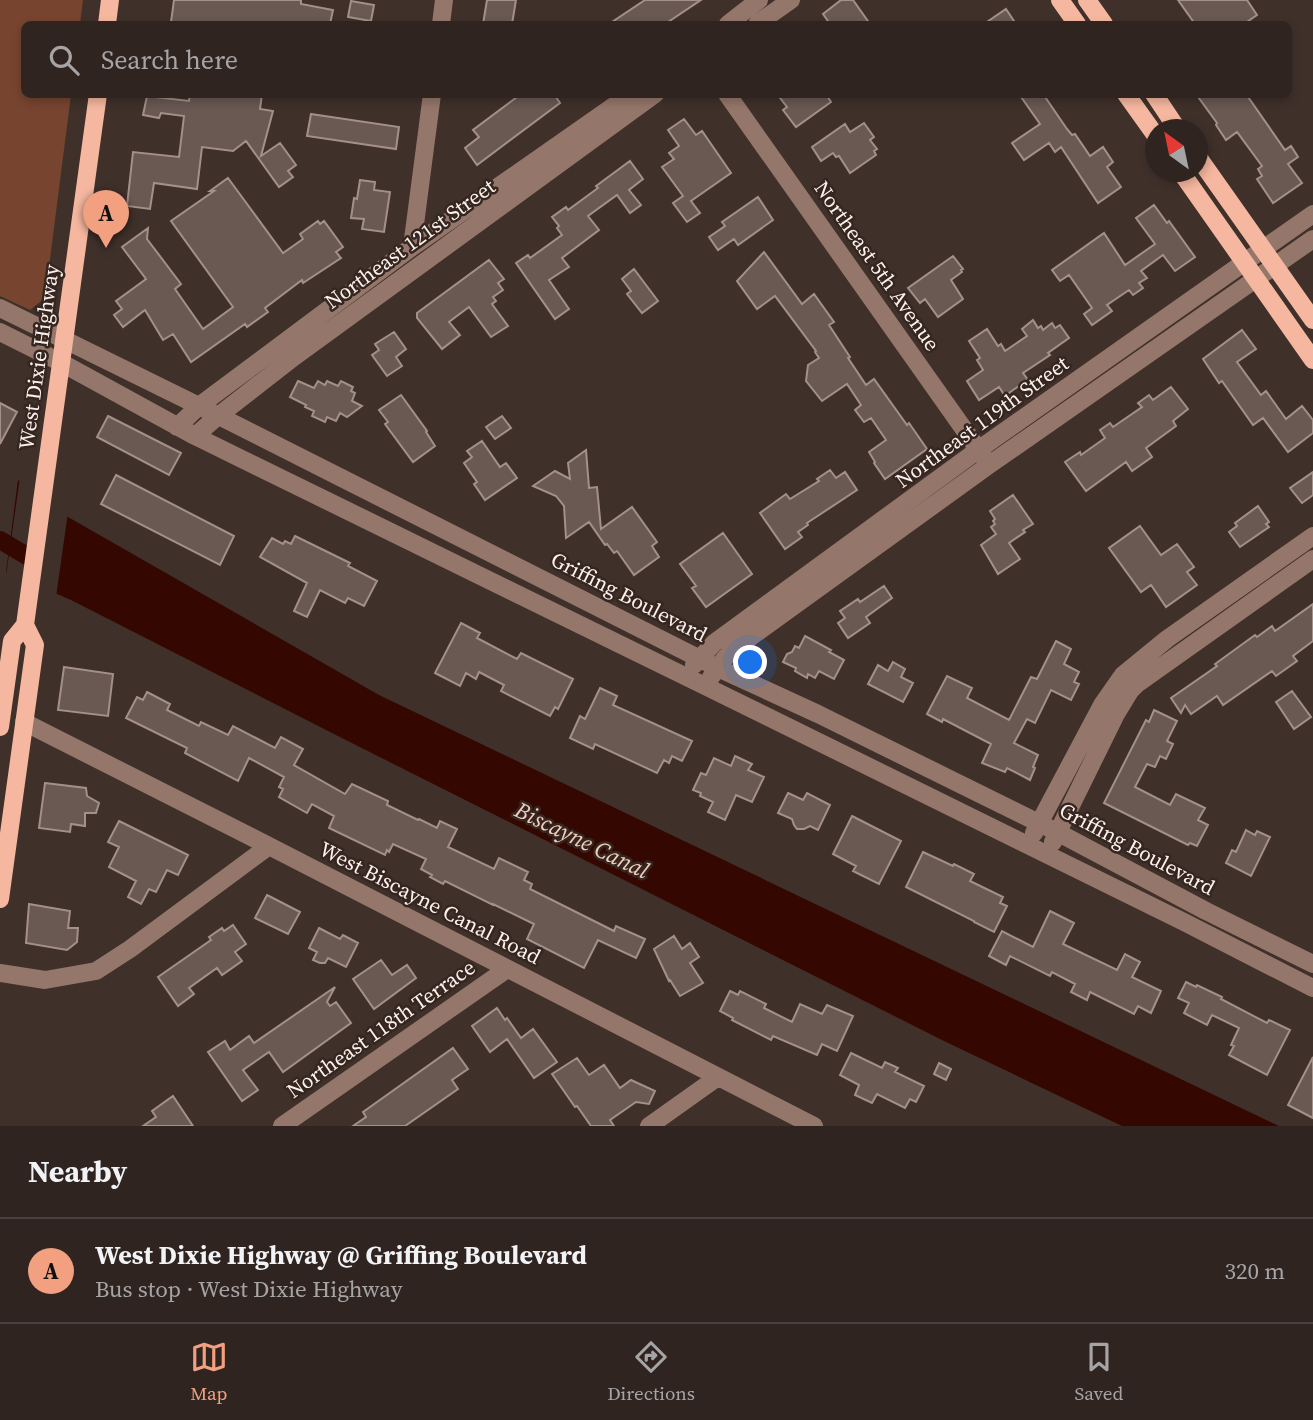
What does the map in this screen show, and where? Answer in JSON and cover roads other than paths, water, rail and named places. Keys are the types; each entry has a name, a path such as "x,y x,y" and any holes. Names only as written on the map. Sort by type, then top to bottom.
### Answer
{"main road":[{"path":"107,21 110,0"},
{"path":"1060,0 1075,21"},
{"path":"1087,0 1102,21"},
{"name":"West Dixie Highway","path":"0,727 12,641 25,625 97,98"},
{"path":"1129,98 1145,121"},
{"path":"1157,98 1171,119"},
{"path":"1208,171 1313,320"},
{"path":"1188,182 1313,360"},
{"name":"West Dixie Highway","path":"0,899 35,645 25,625"}],"street":[{"path":"441,21 444,0"},
{"path":"732,21 759,0"},
{"path":"761,21 791,0"},
{"path":"412,247 431,98"},
{"name":"Northeast 121st Street","path":"177,427 199,406 412,247 625,98"},
{"name":"Northeast 121st Street","path":"195,436 294,357 650,98"},
{"name":"Northeast 5th Avenue","path":"730,98 984,457"},
{"name":"Northeast 119th Street","path":"705,686 734,649 984,457 1244,262 1313,214"},
{"name":"Northeast 119th Street","path":"686,677 714,643 984,457 1313,239"},
{"name":"Griffing Boulevard","path":"0,308 718,668 1039,823 1313,964"},
{"name":"Griffing Boulevard","path":"0,332 195,436 1313,988"},
{"path":"1028,846 1102,705 1123,675 1167,639 1313,536"},
{"path":"1046,855 1130,691 1313,559"},
{"name":"West Biscayne Canal Road","path":"23,722 814,1126"},
{"path":"0,973 45,980 96,971 269,846"},
{"name":"Northeast 118th Terrace","path":"282,1126 507,969"},
{"path":"649,1126 718,1077"}],"water":[{"path":"18,480 68,517 379,695 1279,1126 1122,1126 944,1041 71,600 6,572"}],"waterway":[{"name":"Biscayne Canal","path":"0,540 27,556"}],"place":[{"name":"West Dixie Highway @ Griffing Boulevard","path":"106,248"}]}
